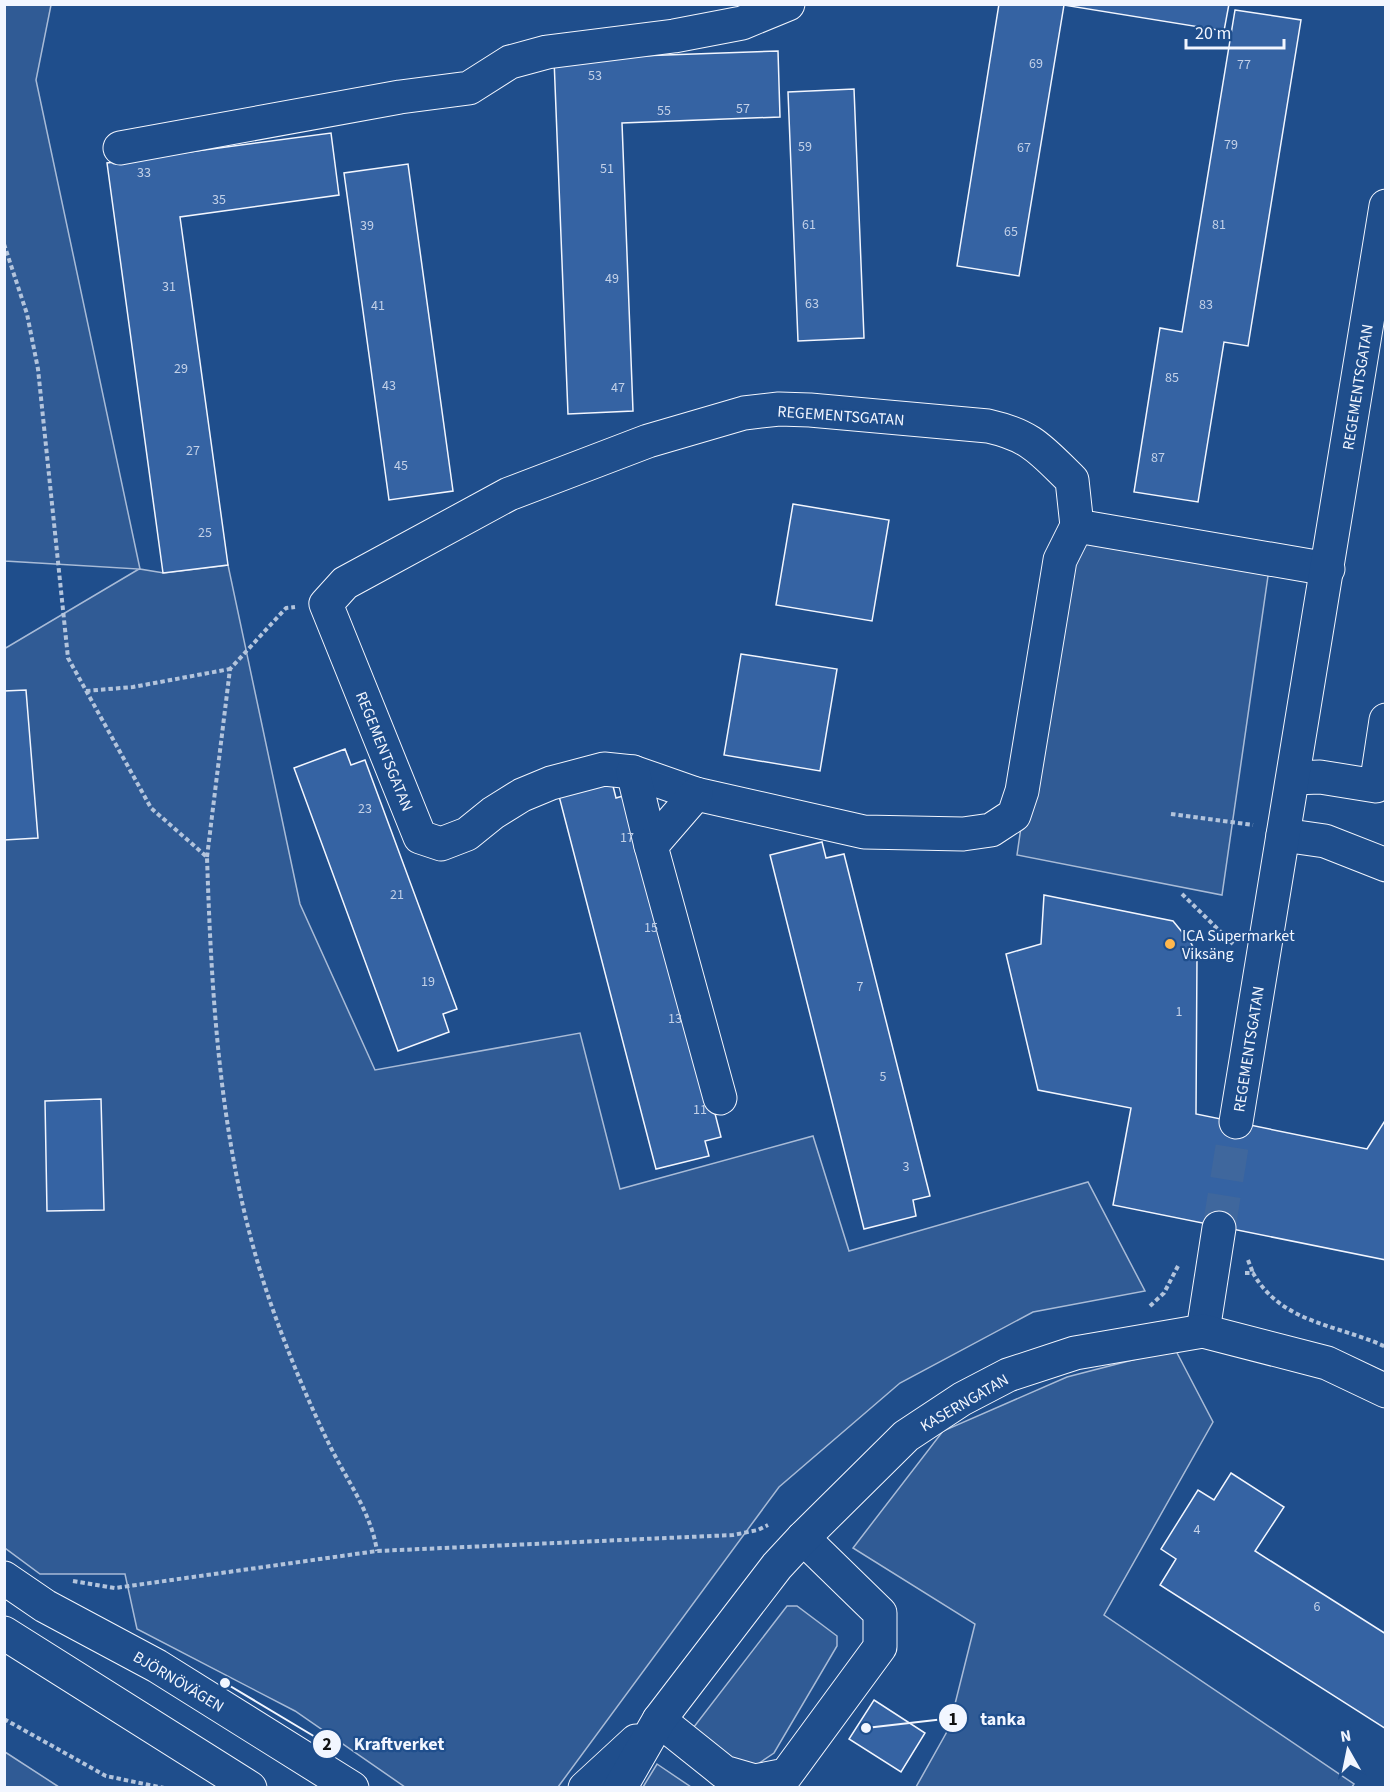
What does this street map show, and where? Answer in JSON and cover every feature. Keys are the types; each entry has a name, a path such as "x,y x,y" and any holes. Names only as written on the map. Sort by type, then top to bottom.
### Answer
{"street":[{"path":"120,148 400,97 469,88 510,62 547,52 674,36 731,26 788,4"},
{"name":"REGEMENTSGATAN","path":"1236,1122 1386,206"},
{"name":"REGEMENTSGATAN","path":"779,408 988,426 1010,431 1029,439 1072,480 1077,526 1060,560 1022,790 1014,815 991,830 963,834 864,832 696,794 633,772 604,769 551,783 522,795 493,813 467,834 441,844 420,837 326,604 345,583 509,494 648,441 744,413 779,408"},
{"path":"1077,526 1328,569"},
{"path":"1293,778 1320,777 1376,786 1386,720"},
{"path":"633,772 720,1098"},
{"path":"651,846 696,794"},
{"path":"1283,835 1325,841 1386,865"},
{"path":"1203,1331 1219,1228"},
{"name":"KASERNGATAN","path":"620,1788 659,1720 777,1566 803,1538 906,1436 962,1399 1008,1374 1075,1353 1203,1331 1327,1363 1386,1391"},
{"path":"659,1720 724,1772 756,1781 786,1775 880,1647 880,1613 803,1538"},
{"name":"BJÖRNÖVÄGEN","path":"4,1578 45,1606 157,1666 352,1788"},
{"path":"4,1633 250,1788"},
{"name":"KASERNGATAN","path":"585,1788 659,1720"}],"path":[{"path":"4,244 27,314 38,369 68,658 151,808 207,857"},
{"path":"326,604 286,608 230,669 207,857 211,986 215,1039 243,1216 289,1354 328,1443 374,1529 377,1551"},
{"path":"86,691 133,687 230,669"},
{"path":"1171,814 1254,825 1283,835"},
{"path":"1182,894 1235,946"},
{"path":"1213,1270 1253,1273 1264,1292 1292,1312 1386,1347"},
{"path":"45,1606 57,1587 69,1581 115,1588 377,1551 733,1535 758,1530 774,1522"},
{"path":"4,1719 106,1776 164,1788"}],"shaded area":[{"path":"5,5 51,5 36,80 140,569 164,573 228,565 300,904 375,1070 580,1033 620,1189 813,1136 849,1251 1088,1182 1145,1291 1033,1312 900,1383 779,1487 558,1787 405,1787 295,1711 137,1629 125,1574 40,1574 5,1548 4,649 139,569 5,561"},
{"path":"1064,530 1269,569 1222,895 1017,855"},
{"path":"1175,1349 1213,1422 1104,1615 1354,1784 1352,1787 916,1787 949,1728 975,1624 853,1548 943,1431 1067,1377"},
{"path":"787,1606 797,1606 837,1636 837,1646 774,1753 749,1770 690,1732"},
{"path":"5,1752 59,1787 5,1787"},
{"path":"657,1764 691,1787 643,1787"}],"building":[{"path":"999,4 1229,4 1224,31 1064,5 1019,276 957,266"},
{"path":"1235,10 1301,20 1248,346 1224,342 1198,502 1134,492 1160,328 1182,332"},
{"path":"778,51 780,117 622,123 633,411 568,414 554,59"},
{"path":"854,89 864,338 798,341 788,92"},
{"path":"331,133 339,195 180,217 228,565 163,573 107,163"},
{"path":"408,164 453,491 389,500 344,173"},
{"path":"793,504 889,520 872,621 776,605"},
{"path":"741,654 837,669 820,771 724,755"},
{"path":"26,690 38,838 4,840 4,691"},
{"path":"345,749 351,765 365,760 457,1009 443,1014 449,1032 398,1051 294,768"},
{"path":"612,782 616,798 633,793 721,1137 705,1141 709,1156 656,1169 559,796"},
{"path":"822,842 826,858 844,854 930,1196 913,1200 916,1216 864,1229 770,855"},
{"path":"1044,895 1173,921 1191,943 1197,955 1196,1114 1367,1149 1386,1119 1386,1260 1113,1205 1131,1108 1038,1090 1006,954 1041,944"},
{"path":"101,1099 104,1210 47,1211 45,1101"},
{"path":"1231,1473 1284,1507 1255,1551 1386,1634 1386,1729 1160,1585 1176,1559 1161,1549 1198,1490 1214,1500"},
{"path":"874,1700 925,1733 901,1772 849,1739"}],"tunnel":[{"path":"1219,1228 1236,1122"}],"place":[{"name":"ICA Supermarket Viksäng","path":"1170,944"},
{"name":"Kraftverket","path":"225,1683"},
{"name":"tanka","path":"866,1728"}]}
